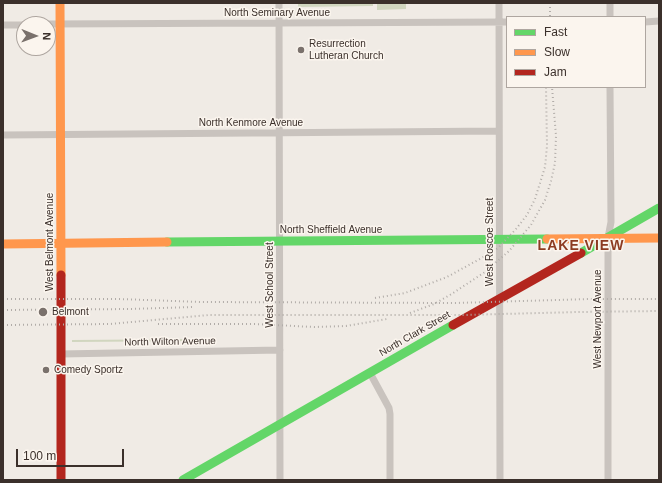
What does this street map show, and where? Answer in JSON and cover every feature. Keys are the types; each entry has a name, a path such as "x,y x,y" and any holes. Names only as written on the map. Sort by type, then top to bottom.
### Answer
{"main road":[{"name":"West Belmont Avenue","path":"60,3 61,480"},
{"name":"North Clark Street","path":"184,480 659,208"},
{"name":"North Sheffield Avenue","path":"3,244 659,238"}],"street":[{"name":"West School Street","path":"279,3 280,480"},
{"name":"West Roscoe Street","path":"499,3 500,480"},
{"path":"610,3 610,16"},
{"path":"646,22 659,21"},
{"name":"North Seminary Avenue","path":"56,24 506,22"},
{"path":"3,25 16,25"},
{"name":"West Newport Avenue","path":"608,480 608,238 611,222 610,88"},
{"name":"North Kenmore Avenue","path":"3,135 499,131"},
{"name":"North Wilton Avenue","path":"61,354 280,350"},
{"path":"370,373 389,408 390,480"}],"green space":[{"path":"298,3 373,3 373,6 298,7"},
{"path":"377,3 406,3 406,9 377,10"},
{"path":"204,339 204,341 72,342 72,340"}],"railway":[{"path":"550,3 550,16"},
{"path":"375,298 405,293 447,277 498,248 516,229 527,215 535,199 545,167 547,146 546,88"},
{"path":"410,313 434,304 485,272 509,251 531,225 545,200 555,163 556,136 552,88"},
{"path":"3,299 119,299 201,302 455,303 590,299 659,299"},
{"path":"3,310 193,307"},
{"path":"3,325 110,324 209,315 463,315 659,311"},
{"path":"158,324 255,324 314,327 346,326 387,319"}],"traffic: fast":[{"path":"581,253 659,208"},
{"path":"167,242 547,239"},
{"path":"183,480 453,325"}],"traffic: slow":[{"path":"60,3 61,275"},
{"path":"547,239 659,238"},
{"path":"3,244 167,242"}],"traffic: jam":[{"path":"453,325 581,253"},
{"path":"61,275 61,480"}],"place":[{"name":"Resurrection Lutheran Church","path":"301,50"},
{"name":"Belmont","path":"43,312"},
{"name":"Comedy Sportz","path":"46,370"}],"district":[{"name":"LAKE VIEW","path":"581,246"}]}
